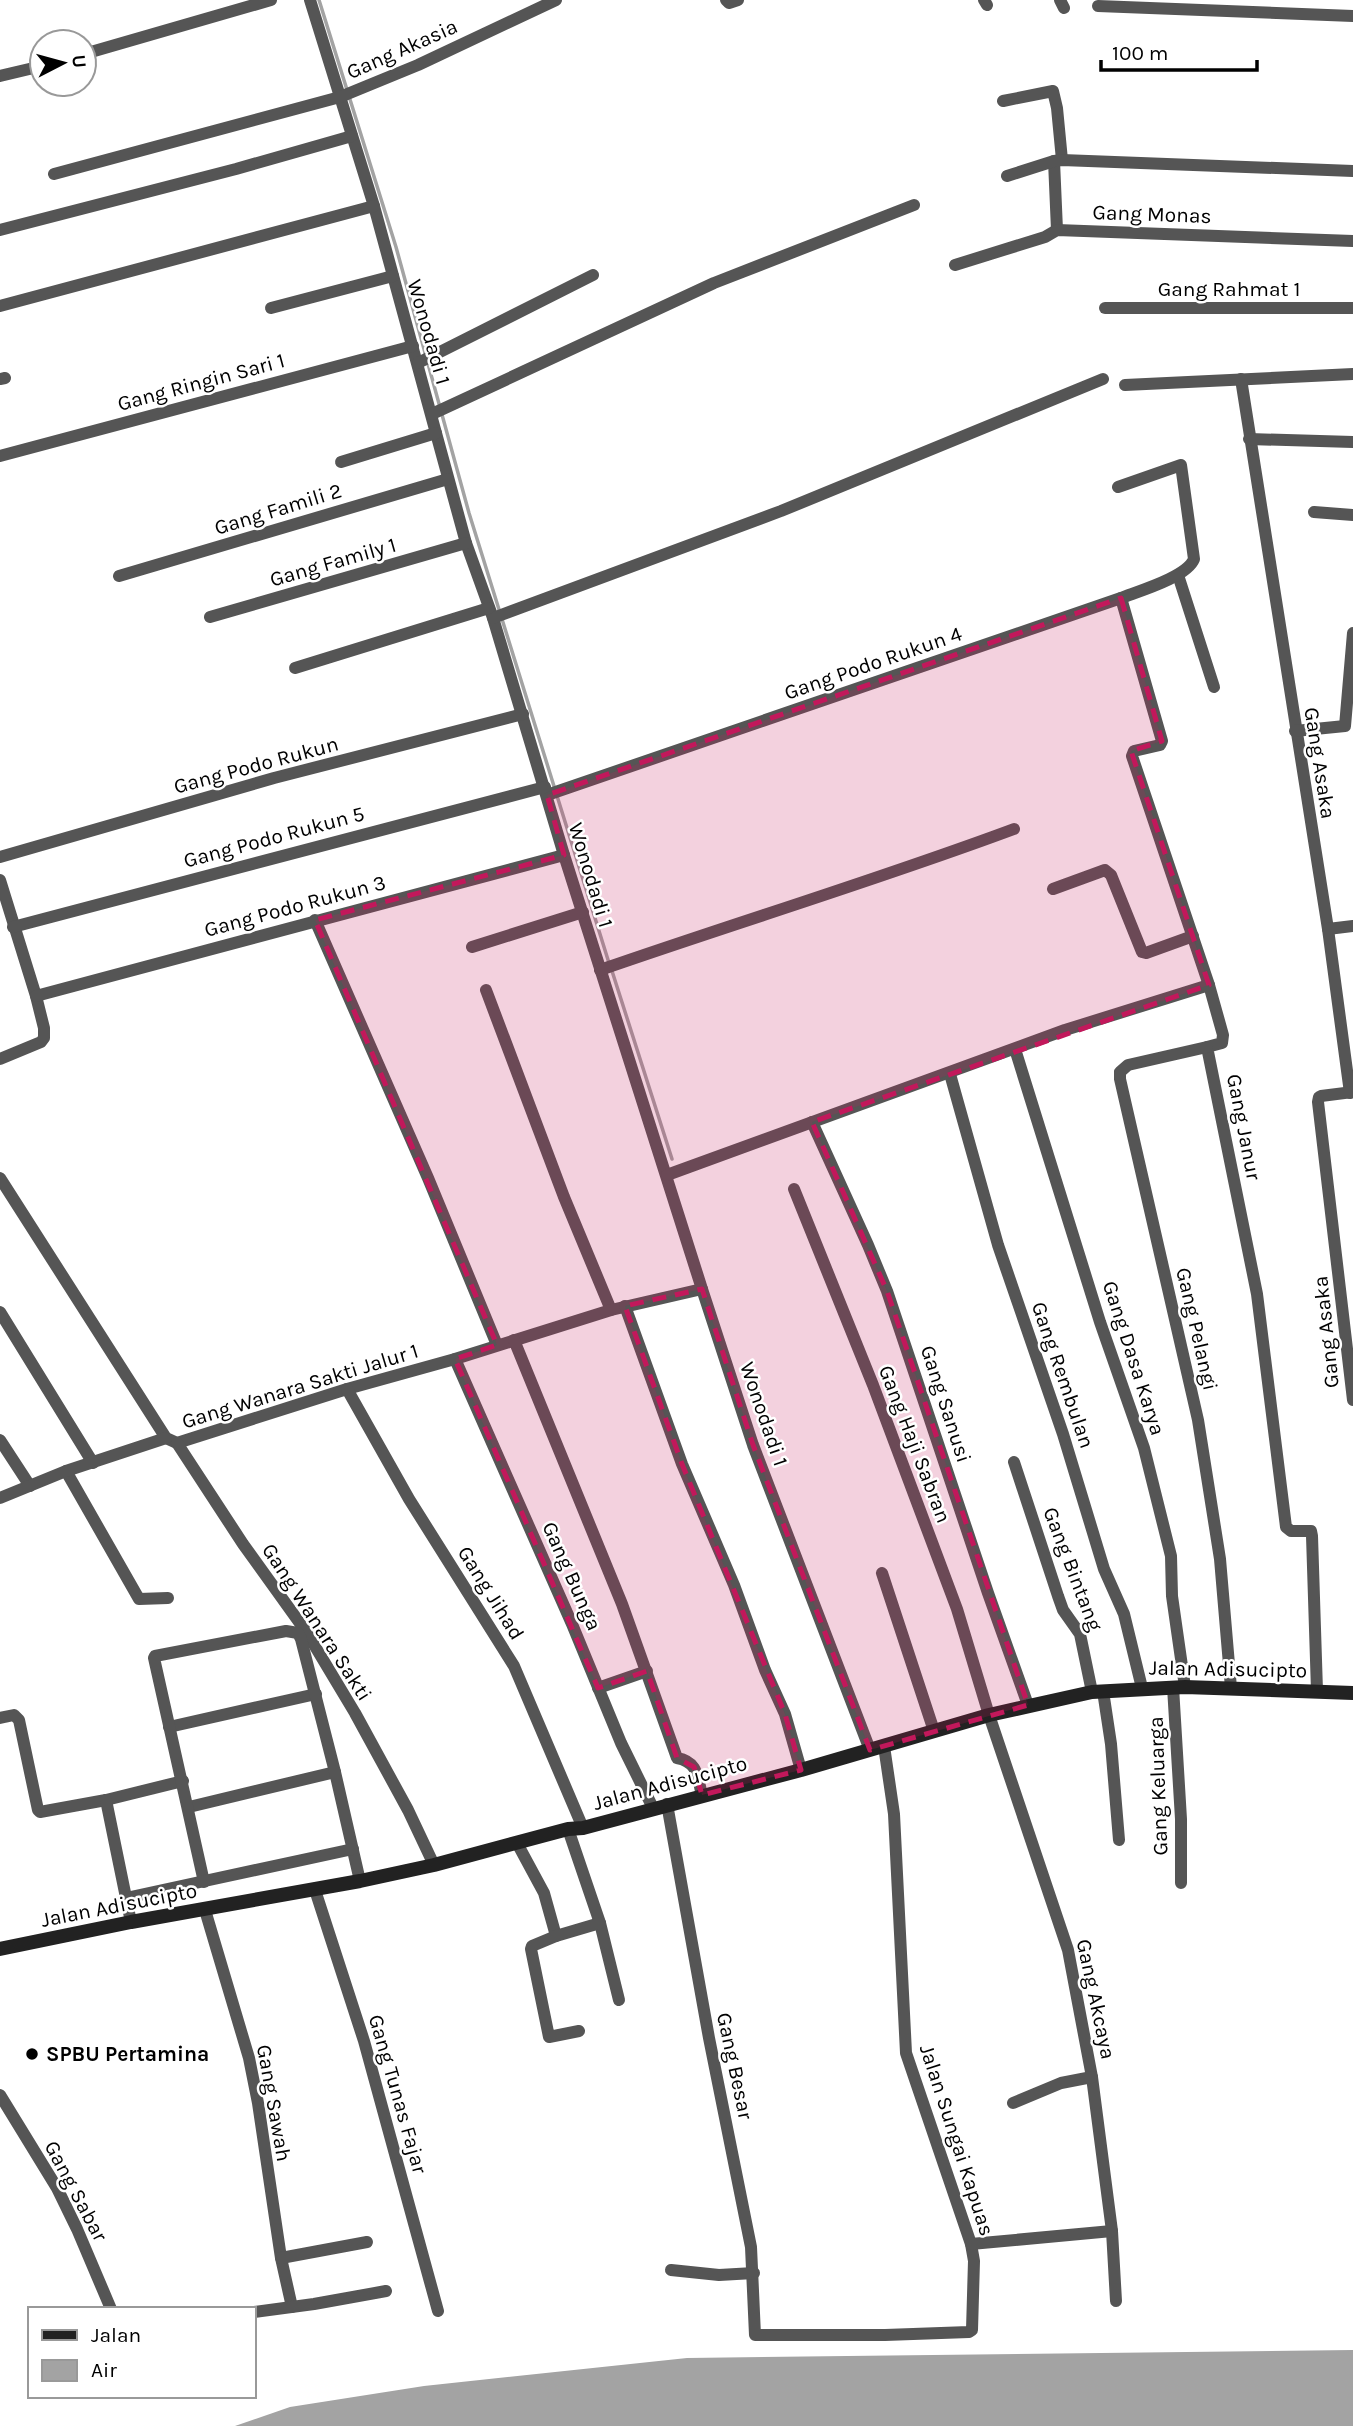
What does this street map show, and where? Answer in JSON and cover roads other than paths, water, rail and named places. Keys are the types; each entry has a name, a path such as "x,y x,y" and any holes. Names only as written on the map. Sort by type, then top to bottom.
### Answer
{"main road":[{"name":"Jalan Adisucipto","path":"0,1949 434,1865 801,1770 1028,1705 1097,1692 1142,1688 1231,1688 1353,1693"}],"street":[{"path":"98,50 271,0"},
{"name":"Wonodadi 1","path":"310,0 374,206 413,346 423,360 436,433 466,543 492,614 564,855 702,1289 753,1446 877,1748"},
{"name":"Gang Akasia","path":"54,174 341,97 418,65 556,0"},
{"path":"726,0 729,3 738,0"},
{"path":"1098,6 1353,16"},
{"path":"0,76 28,69"},
{"path":"1003,101 1053,91 1057,108 1057,230"},
{"path":"0,230 352,136"},
{"path":"1007,176 1058,161 1353,171"},
{"path":"432,414 714,283 914,205"},
{"path":"0,306 374,206"},
{"name":"Gang Monas","path":"955,265 1045,237 1057,230 1353,242"},
{"path":"423,360 593,275"},
{"path":"271,308 393,276"},
{"name":"Gang Rahmat 1","path":"1105,308 1353,309"},
{"name":"Gang Ringin Sari 1","path":"0,456 413,346"},
{"path":"1125,386 1353,374"},
{"path":"295,667 523,607 780,511 1103,379"},
{"name":"Gang Asaka","path":"1241,379 1328,929 1351,1092 1321,1096 1318,1102 1353,1400"},
{"path":"341,462 436,433"},
{"path":"1249,439 1353,442"},
{"path":"1118,487 1181,465 1194,559 1191,565 1178,575 1214,687"},
{"name":"Gang Famili 2","path":"119,576 448,479"},
{"path":"1314,512 1353,515"},
{"name":"Gang Family 1","path":"210,617 466,543"},
{"name":"Gang Podo Rukun 4","path":"547,792 578,784 1121,598 1178,575"},
{"path":"1121,598 1162,741 1160,745 1134,751 1132,756 1209,985 1223,1035 1222,1043 1208,1046"},
{"path":"1295,731 1345,726 1353,633"},
{"name":"Gang Podo Rukun","path":"0,857 274,778 523,714"},
{"name":"Gang Podo Rukun 5","path":"13,927 547,792"},
{"path":"601,970 797,903 908,869 1014,829"},
{"name":"Gang Podo Rukun 3","path":"36,996 564,855"},
{"path":"1053,889 1105,870 1111,875 1142,952 1146,953 1192,936"},
{"path":"0,880 44,1028 41,1042 0,1059"},
{"path":"471,947 583,912"},
{"path":"315,920 428,1178 496,1345"},
{"path":"1328,929 1353,926"},
{"path":"667,1175 1065,1030 1209,985"},
{"path":"486,990 547,1153 611,1310"},
{"name":"Gang Pelangi","path":"1208,1046 1128,1065 1121,1072 1120,1079 1198,1420 1220,1559 1231,1688"},
{"name":"Gang Janur","path":"1208,1046 1257,1294 1286,1527 1291,1531 1311,1531 1312,1536 1317,1691"},
{"name":"Gang Dasa Karya","path":"1015,1049 1100,1322 1144,1448 1171,1556 1179,1687"},
{"name":"Gang Rembulan","path":"950,1074 998,1245 1063,1434 1104,1569 1124,1614 1142,1688"},
{"name":"Gang Sanusi","path":"812,1122 868,1245 891,1303 1028,1705"},
{"name":"Gang Wanara Sakti Jalur 1","path":"0,1178 172,1441 455,1359 611,1310 702,1289"},
{"name":"Gang Haji Sabran","path":"794,1189 873,1385 957,1609 989,1715"},
{"path":"625,1306 682,1464 785,1714 801,1770"},
{"path":"0,1312 93,1463"},
{"path":"514,1340 622,1604 677,1758 689,1761 694,1767 702,1795"},
{"name":"Gang Bunga","path":"455,1359 598,1688 660,1806"},
{"name":"Gang Jihad","path":"347,1389 408,1499 514,1667 583,1828"},
{"path":"0,1440 30,1486"},
{"path":"0,1498 66,1471 172,1441"},
{"name":"Gang Wanara Sakti","path":"172,1441 307,1633 355,1713 408,1810 434,1865"},
{"name":"Gang Bintang","path":"1014,1462 1063,1610 1080,1634 1097,1692 1111,1744 1119,1840"},
{"path":"66,1471 139,1600 167,1598"},
{"path":"882,1573 934,1731"},
{"path":"205,1882 155,1656 292,1632 300,1635 317,1694 360,1881"},
{"path":"598,1688 647,1671"},
{"name":"Gang Keluarga","path":"1179,1687 1181,1883"},
{"path":"169,1727 317,1694"},
{"path":"0,1718 14,1715 19,1720 38,1810 43,1812 183,1781"},
{"name":"Gang Akcaya","path":"989,1715 1068,1950 1093,2077 1112,2231 1116,2301"},
{"name":"Jalan Sungai Kapuas","path":"756,2336 972,2330 974,2261 971,2244 906,2053 894,1814 877,1748"},
{"path":"189,1807 335,1772"},
{"path":"106,1800 131,1922"},
{"name":"Gang Besar","path":"660,1806 721,2089 751,2246 756,2336"},
{"path":"568,1829 600,1923 620,2000"},
{"path":"517,1843 544,1893 556,1936"},
{"path":"126,1898 353,1849"},
{"name":"Gang Tunas Fajar","path":"315,1890 364,2042 438,2311"},
{"name":"Gang Sawah","path":"205,1910 249,2058 281,2258 292,2307"},
{"path":"579,2031 549,2036 531,1949 532,1946 556,1936 600,1923"},
{"path":"1013,2103 1062,2083 1093,2077"},
{"name":"Gang Sabar","path":"0,2095 57,2188 110,2307"},
{"path":"971,2244 1112,2231"},
{"path":"281,2258 366,2242"},
{"path":"671,2270 719,2275 754,2273"},
{"path":"256,2312 386,2291"}],"water":[{"path":"1353,2350 1353,2426 235,2426 290,2407 424,2386 687,2358"}],"waterway":[{"path":"319,0 396,247 469,513 609,963"},
{"path":"612,971 672,1159"}],"place":[{"name":"SPBU Pertamina","path":"32,2054"}]}
